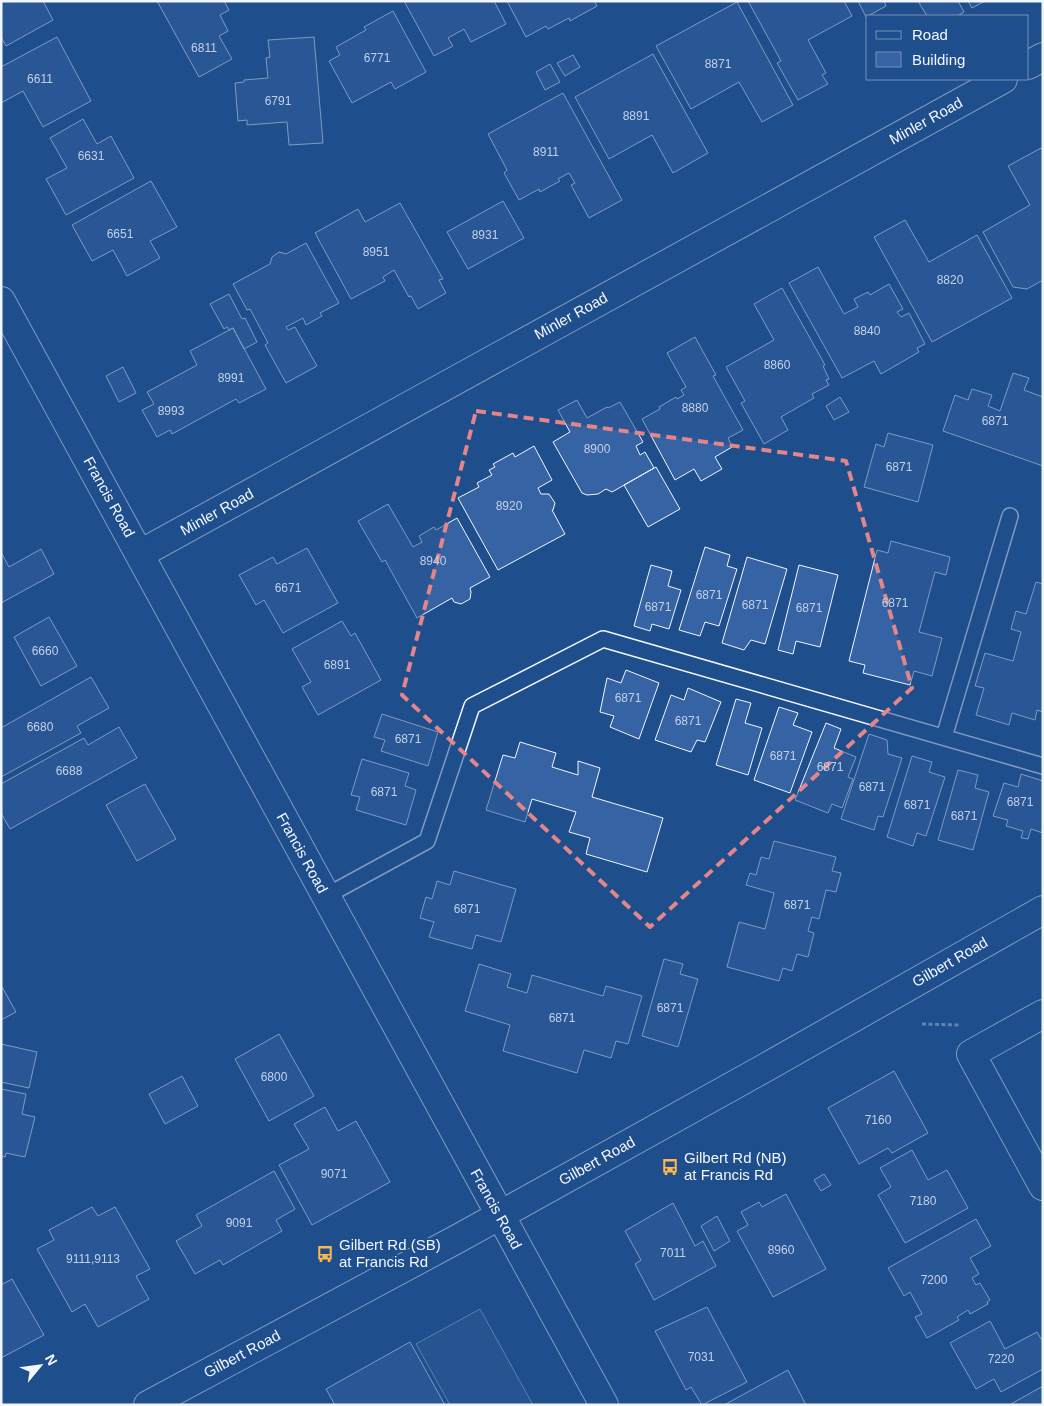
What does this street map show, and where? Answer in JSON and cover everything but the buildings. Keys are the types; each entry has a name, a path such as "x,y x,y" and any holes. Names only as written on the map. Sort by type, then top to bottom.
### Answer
{"street":[{"path":"1029,64 1043,57"},
{"name":"Minler Road","path":"140,554 1001,80"},
{"name":"Francis Road","path":"1,301 604,1405"},
{"name":"Gilbert Road","path":"148,1405 500,1215 1043,910"},
{"path":"1043,1014 971,1054 1043,1186"}],"lane":[{"path":"944,737 1010,516"},
{"path":"326,896 427,841 472,706 602,638 1043,766"}],"path":[{"path":"922,1024 962,1025"}],"highlighted area":[{"path":"476,411 846,461 912,688 650,927 402,695"}],"shaded area":[{"path":"480,1309 533,1405 450,1405 416,1344"}],"place":[{"name":"Gilbert Rd (NB) at Francis Rd","path":"670,1167"},
{"name":"Gilbert Rd (SB) at Francis Rd","path":"325,1254"}]}
